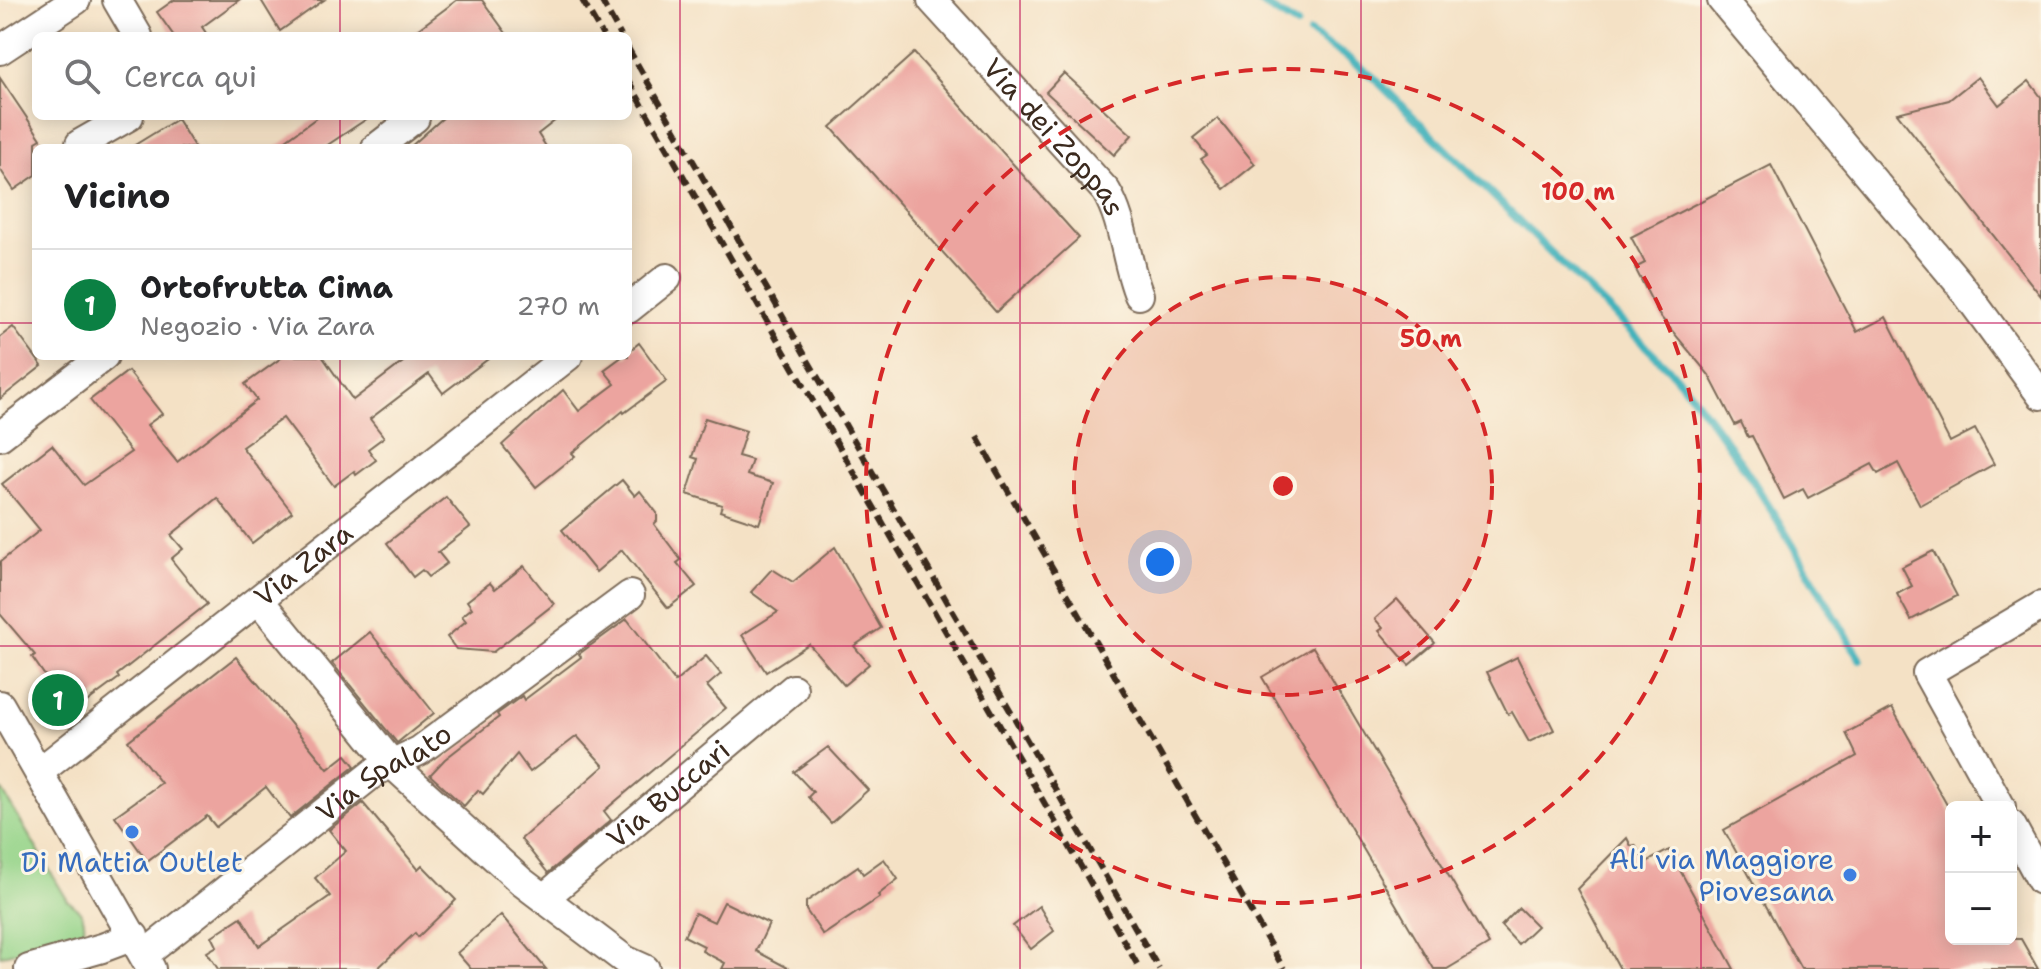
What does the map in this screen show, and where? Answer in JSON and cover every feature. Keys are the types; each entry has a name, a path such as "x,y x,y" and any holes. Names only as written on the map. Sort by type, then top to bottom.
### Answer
{"street":[{"path":"0,50 76,0"},
{"path":"117,0 136,32"},
{"name":"Via dei Zoppas","path":"932,0 1106,191 1116,207 1139,295"},
{"path":"1722,0 1958,282 2041,395"},
{"path":"80,144 122,120"},
{"path":"381,144 412,120"},
{"path":"632,306 667,278"},
{"path":"0,436 99,360"},
{"name":"Via Zara","path":"39,772 563,360"},
{"name":"Via Spalato","path":"29,969 102,948 143,953 376,771 419,751 630,595"},
{"path":"259,600 392,764 522,882 625,960 645,969"},
{"path":"1998,801 1927,673 2041,606"},
{"name":"Via Buccari","path":"544,898 793,689"},
{"path":"0,705 143,953"},
{"path":"2017,836 2041,880"}],"green space":[{"path":"0,787 68,901 81,913 84,930 76,935 0,956"}],"building":[{"path":"174,0 239,0 202,27 205,32 171,32 157,12"},
{"path":"261,0 324,0 280,31"},
{"path":"457,0 482,0 505,32 414,32"},
{"path":"914,53 1079,238 996,312 831,127"},
{"path":"1064,73 1132,135 1114,155 1046,92"},
{"path":"1978,77 1999,105 2029,81 2041,97 2041,296 1897,113 1949,100"},
{"path":"0,78 41,139 32,144 32,178 14,190 0,169"},
{"path":"1218,118 1255,164 1224,189 1201,159 1207,155 1193,138"},
{"path":"178,120 193,144 136,144"},
{"path":"314,120 365,120 329,144 280,144"},
{"path":"440,120 556,120 538,134 544,144 414,144"},
{"path":"1771,165 1857,332 1886,317 1950,442 1975,429 1994,464 1920,505 1898,463 1878,474 1872,464 1808,498 1803,489 1784,499 1752,436 1748,437 1741,422 1735,425 1709,375 1659,315 1635,268 1645,263 1631,237"},
{"path":"13,327 32,353 32,360 38,360 42,366 0,399 0,337"},
{"path":"639,343 667,381 623,411 536,487 502,445 563,390 579,411 615,384 604,370 618,360 632,360 632,349"},
{"path":"278,360 325,360 353,400 406,360 487,360 443,393 429,374 370,419 384,437 368,449 376,460 334,486 283,418 242,447 292,512 252,543 217,498 171,535 183,549 171,559 207,604 117,675 119,678 69,715 49,688 52,686 32,657 35,655 0,614 0,562 40,530 2,484 52,445 84,485 131,452 90,400 128,371 162,414 147,425 177,462 257,400 245,384"},
{"path":"705,418 746,431 738,456 752,460 747,475 773,483 759,524 720,511 722,505 687,494 698,459 692,457"},
{"path":"622,480 635,496 640,491 657,513 654,524 681,560 677,563 696,586 668,608 622,550 596,572 562,530"},
{"path":"446,497 470,527 438,552 447,563 428,577 422,570 413,577 387,543"},
{"path":"835,547 881,628 854,646 869,664 844,685 809,644 766,672 742,635 778,612 751,592 772,569 793,582"},
{"path":"1933,551 1957,596 1911,620 1897,594 1912,586 1902,567"},
{"path":"524,566 554,604 493,652 456,649 447,637 466,621 462,616 472,608 467,601 490,583 495,589"},
{"path":"1397,599 1435,643 1409,665 1379,631 1383,628 1375,619"},
{"path":"627,619 675,682 706,656 721,674 707,686 726,708 604,811 611,820 548,873 521,839 604,766 577,736 530,772 517,754 483,794 478,790 464,806 430,775 445,759 499,717 497,714 522,696 524,700"},
{"path":"370,632 434,713 397,743 332,663"},
{"path":"1313,647 1489,944 1447,969 1434,969 1262,677"},
{"path":"236,657 328,769 346,755 355,766 290,818 266,787 216,827 207,816 147,861 115,816 161,783 128,741"},
{"path":"1517,657 1554,730 1529,742 1512,712 1508,714 1487,672"},
{"name":"Alí via Maggiore Piovesana","path":"1892,708 1945,801 1945,945 2017,945 2017,939 2021,939 2038,969 1801,969 1724,830 1857,756 1846,733"},
{"path":"828,747 868,790 831,823 808,797 813,792 794,772"},
{"path":"363,803 418,869 422,865 456,900 418,937 415,933 377,969 218,969 207,952 217,946 212,936 241,917 259,946 330,896 315,878 346,851 329,830"},
{"path":"1627,838 1631,846 1635,845 1645,863 1669,850 1734,969 1620,969 1577,889"},
{"path":"884,859 898,879 878,895 880,897 823,935 806,910 806,902 858,866 863,874"},
{"path":"724,902 769,924 756,951 790,969 722,969 725,963 702,951 704,946 684,936 695,913 714,922"},
{"path":"1039,906 1054,931 1031,949 1013,926"},
{"path":"1519,908 1537,926 1518,944 1501,926"},
{"path":"501,915 546,969 471,969 457,953"}],"waterway":[{"path":"1256,0 1297,25"},
{"path":"1310,33 1374,78 1672,372 1749,475 1860,659"}],"railway":[{"path":"582,0 601,32"},
{"path":"601,0 619,32"},
{"path":"632,55 1159,969"},
{"path":"632,87 1140,969"},
{"path":"977,437 1284,969"}],"place":[{"name":"Ortofrutta Cima","path":"58,700"},
{"name":"Di Mattia Outlet","path":"132,832"},
{"name":"Alí via Maggiore Piovesana","path":"1850,875"}]}
